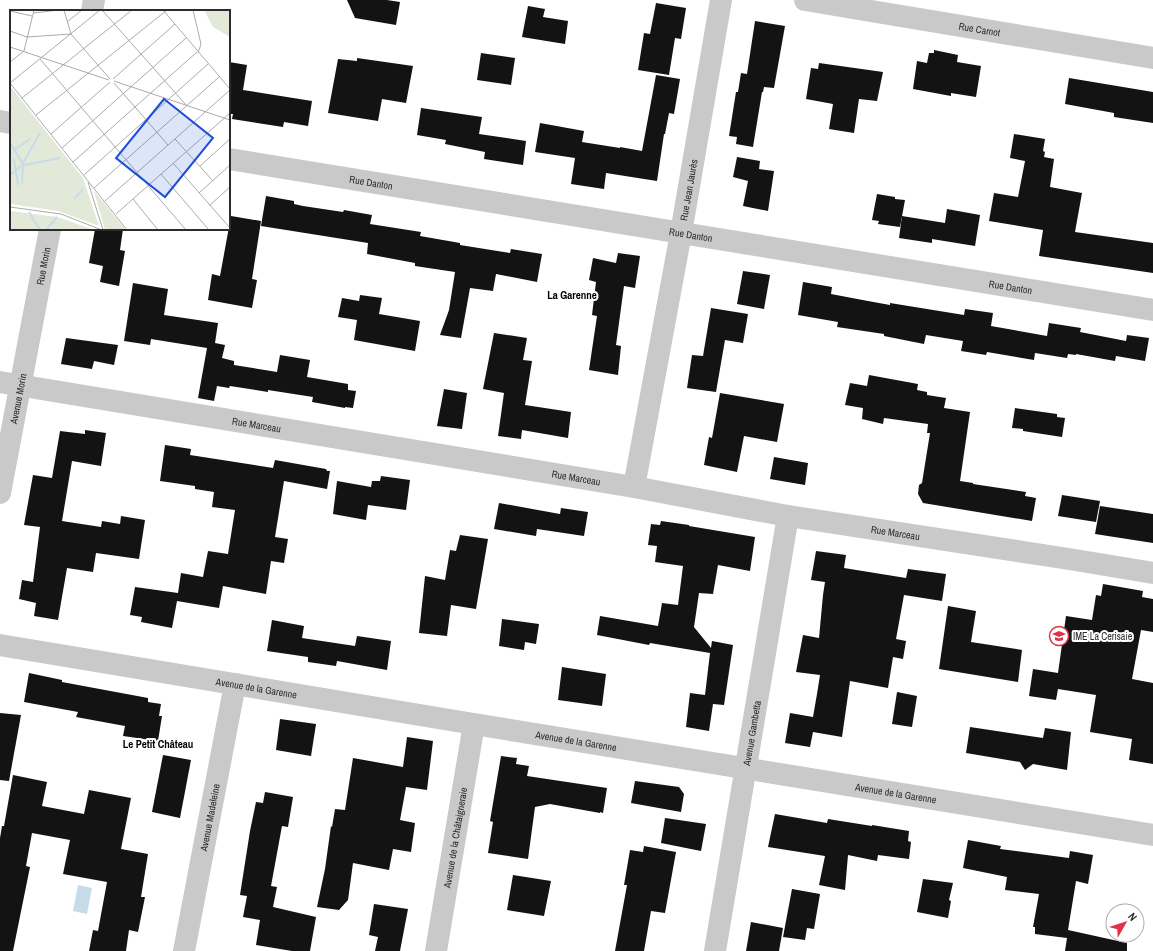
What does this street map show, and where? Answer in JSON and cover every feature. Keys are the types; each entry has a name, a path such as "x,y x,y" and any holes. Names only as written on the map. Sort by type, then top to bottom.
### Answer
{"street":[{"path":"92,10 94,0"},
{"name":"Rue Jean Jaurès","path":"634,487 681,233 721,0"},
{"name":"Rue Carnot","path":"805,0 1153,58"},
{"path":"0,121 10,122"},
{"name":"Rue Danton","path":"230,158 1153,310"},
{"name":"Rue Morin","path":"35,304 50,230"},
{"name":"Avenue Morin","path":"0,493 10,384 35,304"},
{"name":"Rue Marceau","path":"10,384 634,487 788,516 1153,573"},
{"name":"Avenue Gambetta","path":"715,951 788,516"},
{"name":"Avenue de la Garenne","path":"0,645 1153,835"},
{"name":"Avenue Madeleine","path":"184,951 235,684"},
{"name":"Avenue de la Châtaigneraie","path":"436,951 474,724"}],"water":[{"path":"78,885 92,888 87,914 73,911"}],"building":[{"path":"347,0 387,0 400,2 396,25 355,18"},
{"path":"656,3 686,8 681,39 675,38 669,75 638,70 644,33 650,34"},
{"path":"528,6 545,9 543,17 568,21 565,44 522,37"},
{"path":"755,21 785,26 774,88 764,87 762,92 753,147 736,144 737,137 729,136 736,92 738,92 741,73 747,74"},
{"path":"934,50 958,55 957,62 981,66 976,97 951,93 951,96 913,89 917,61 927,63 929,53 934,53"},
{"path":"481,53 515,58 511,85 477,80"},
{"path":"357,58 413,66 406,103 382,99 378,121 328,113 338,59 357,61"},
{"path":"230,62 247,65 243,90 312,101 308,126 284,122 283,127 232,119 233,114 230,114"},
{"path":"819,63 883,72 877,101 859,99 854,133 829,129 833,104 806,99 811,68 818,69"},
{"path":"656,75 680,79 674,114 669,113 664,134 657,181 606,173 604,189 571,184 575,158 535,152 540,123 584,131 582,142 642,151"},
{"path":"1069,78 1153,92 1153,123 1114,117 1114,113 1065,104"},
{"path":"421,108 482,117 479,134 526,141 523,165 484,159 485,152 445,144 446,140 417,135"},
{"path":"1014,134 1045,139 1043,151 1045,152 1044,157 1054,159 1050,187 1082,193 1075,232 1153,243 1153,273 1039,256 1043,230 989,221 994,193 1018,197 1025,161 1010,158"},
{"path":"737,157 760,161 759,169 774,171 768,211 743,206 748,181 733,177"},
{"path":"877,194 905,200 900,227 878,224 879,221 872,220"},
{"path":"266,196 294,201 294,204 303,206 343,212 344,210 372,215 370,224 421,232 420,236 460,243 460,245 510,253 511,249 542,254 537,282 496,274 493,291 470,288 461,338 440,335 449,310 455,272 415,266 415,263 367,254 368,243 261,226"},
{"path":"947,209 980,215 975,246 932,239 932,243 899,238 902,216 945,223"},
{"path":"231,216 261,221 252,279 257,280 252,308 208,300 212,274 220,276 228,230 230,230"},
{"path":"95,230 123,230 120,250 125,251 119,286 100,282 103,266 89,263"},
{"path":"618,253 640,256 635,288 624,286 616,345 621,346 618,375 589,370 597,316 592,315 596,282 589,280 593,258 616,263"},
{"path":"743,271 770,275 764,309 737,304"},
{"path":"803,282 832,287 831,294 890,305 890,303 964,315 965,309 993,313 991,326 1047,336 1049,323 1081,328 1080,332 1126,341 1127,335 1149,338 1145,361 1116,356 1115,361 1076,354 1068,354 1067,358 1035,353 1034,360 987,352 986,355 961,351 963,341 926,335 924,344 884,336 884,334 837,327 838,322 798,315"},
{"path":"133,283 168,289 164,315 218,323 215,343 225,345 222,358 234,361 234,365 277,372 280,355 310,360 307,377 348,384 348,390 356,391 353,408 312,402 313,397 230,386 229,388 217,386 214,401 198,398 207,348 151,339 150,345 124,341"},
{"path":"360,295 382,298 379,314 420,321 415,351 354,340 357,320 338,317 342,298 359,301"},
{"path":"711,308 748,314 743,343 725,340 716,392 687,388 692,355 703,356"},
{"path":"494,333 527,338 523,360 532,361 525,405 571,412 568,438 522,430 521,439 498,436 504,393 483,389"},
{"path":"66,338 118,345 114,365 94,361 92,369 61,364"},
{"path":"869,375 918,384 917,390 927,392 927,395 946,398 944,408 970,412 960,481 1026,492 1025,496 1036,498 1032,521 923,503 918,494 919,485 922,483 930,433 927,433 928,424 884,418 883,424 862,419 863,408 845,405 850,383 867,386"},
{"path":"444,389 467,393 462,429 437,426"},
{"path":"720,393 784,404 777,442 744,436 737,472 704,465 709,437 712,438"},
{"path":"1015,408 1057,414 1057,417 1065,418 1062,437 1012,428"},
{"path":"85,430 106,433 101,466 72,461 62,521 101,527 102,521 120,524 121,516 145,520 139,559 96,553 93,572 67,568 58,620 34,616 36,603 19,599 22,580 33,582 40,527 24,525 33,475 52,478 60,431 85,434"},
{"path":"165,445 191,449 190,455 273,468 275,460 330,471 327,489 284,481 275,537 288,539 284,563 271,561 266,594 223,586 219,608 177,601 172,628 141,622 142,617 130,615 135,587 178,593 181,573 203,577 208,551 228,554 235,510 212,507 214,492 195,489 195,486 160,481"},
{"path":"774,457 808,463 805,485 770,479"},
{"path":"381,476 410,480 406,510 368,505 366,520 333,514 337,481 371,487 372,481 380,481"},
{"path":"1062,495 1100,501 1096,522 1058,516"},
{"path":"499,503 560,514 561,508 588,512 584,536 537,529 536,536 494,529"},
{"path":"1100,506 1153,514 1153,543 1095,534"},
{"path":"661,521 755,537 750,571 718,565 713,594 699,593 694,627 711,648 712,641 733,645 724,705 713,704 709,731 686,727 690,693 705,695 710,653 650,643 649,645 597,635 600,616 658,626 662,603 678,605 683,566 655,562 657,546 648,545 651,524 660,525"},
{"path":"460,535 488,539 476,609 451,605 447,636 419,633 425,576 445,580 450,550 456,551"},
{"path":"816,551 846,555 844,568 906,578 908,569 946,574 942,601 904,595 896,639 906,641 903,659 893,657 888,688 850,681 842,737 813,732 810,747 785,743 790,713 813,717 817,694 820,675 796,672 803,635 819,638 825,582 811,580"},
{"path":"1103,584 1143,591 1142,597 1153,599 1153,632 1141,630 1132,679 1153,683 1153,764 1129,760 1132,739 1090,732 1096,695 1058,689 1056,700 1029,696 1033,669 1058,673 1066,616 1092,620 1096,595 1101,596"},
{"path":"948,606 976,611 971,642 1022,650 1018,682 939,669"},
{"path":"502,619 539,624 536,644 525,642 524,650 499,646"},
{"path":"272,620 304,626 302,638 355,646 357,636 391,641 387,670 337,661 336,666 308,662 308,657 267,651"},
{"path":"562,667 606,674 602,706 558,700"},
{"path":"29,673 62,680 62,682 148,698 148,702 161,704 159,716 162,716 158,741 123,736 125,726 76,717 78,712 24,702"},
{"path":"897,692 917,696 912,727 892,724"},
{"path":"0,713 21,715 9,781 0,780"},
{"path":"280,719 316,724 311,756 276,750"},
{"path":"970,727 1043,738 1045,728 1071,732 1067,770 1033,764 1025,770 1020,762 966,753"},
{"path":"407,737 433,741 427,790 406,787 400,820 415,823 411,852 393,849 389,870 353,863 348,900 339,910 317,907 335,809 345,810 353,758 403,767"},
{"path":"163,755 191,760 180,818 152,812"},
{"path":"501,756 517,758 516,764 529,766 527,776 607,788 603,813 550,804 535,807 528,859 488,853 493,822 490,821"},
{"path":"13,775 47,782 42,806 84,814 89,790 131,798 121,849 148,854 141,897 145,897 138,932 129,930 126,951 89,951 93,930 98,931 107,882 63,874 70,840 32,833 26,866 30,867 13,951 0,951 0,838 2,826 4,826"},
{"path":"635,781 679,787 684,794 681,812 631,803"},
{"path":"265,792 293,797 288,827 282,826 271,886 277,887 273,907 316,917 310,951 292,951 256,945 260,920 243,917 247,896 240,895 250,831 256,802 263,803"},
{"path":"775,814 827,823 828,819 909,831 908,841 911,842 909,859 878,855 877,861 848,855 845,890 819,885 825,856 768,847"},
{"path":"665,818 706,824 701,851 661,843"},
{"path":"968,840 1001,846 1000,849 1069,858 1070,851 1093,855 1088,884 1076,881 1068,930 1105,938 1105,943 1127,943 1127,951 1065,951 1067,938 1035,934 1035,927 1033,927 1039,894 1005,890 1007,877 963,868"},
{"path":"644,846 676,852 665,913 651,911 644,951 615,951 627,885 624,885 630,850 643,852"},
{"path":"513,875 551,881 544,916 507,910"},
{"path":"923,879 953,883 949,900 951,901 948,918 917,912"},
{"path":"792,889 820,894 814,929 807,928 805,940 783,937"},
{"path":"374,904 408,909 400,951 375,951 378,937 369,935"},
{"path":"751,922 783,928 779,951 746,951"}],"place":[{"name":"IME La Cerisaie","path":"1059,636"}],"district":[{"name":"La Garenne","path":"572,295"},
{"name":"Le Petit Château","path":"158,744"}]}
